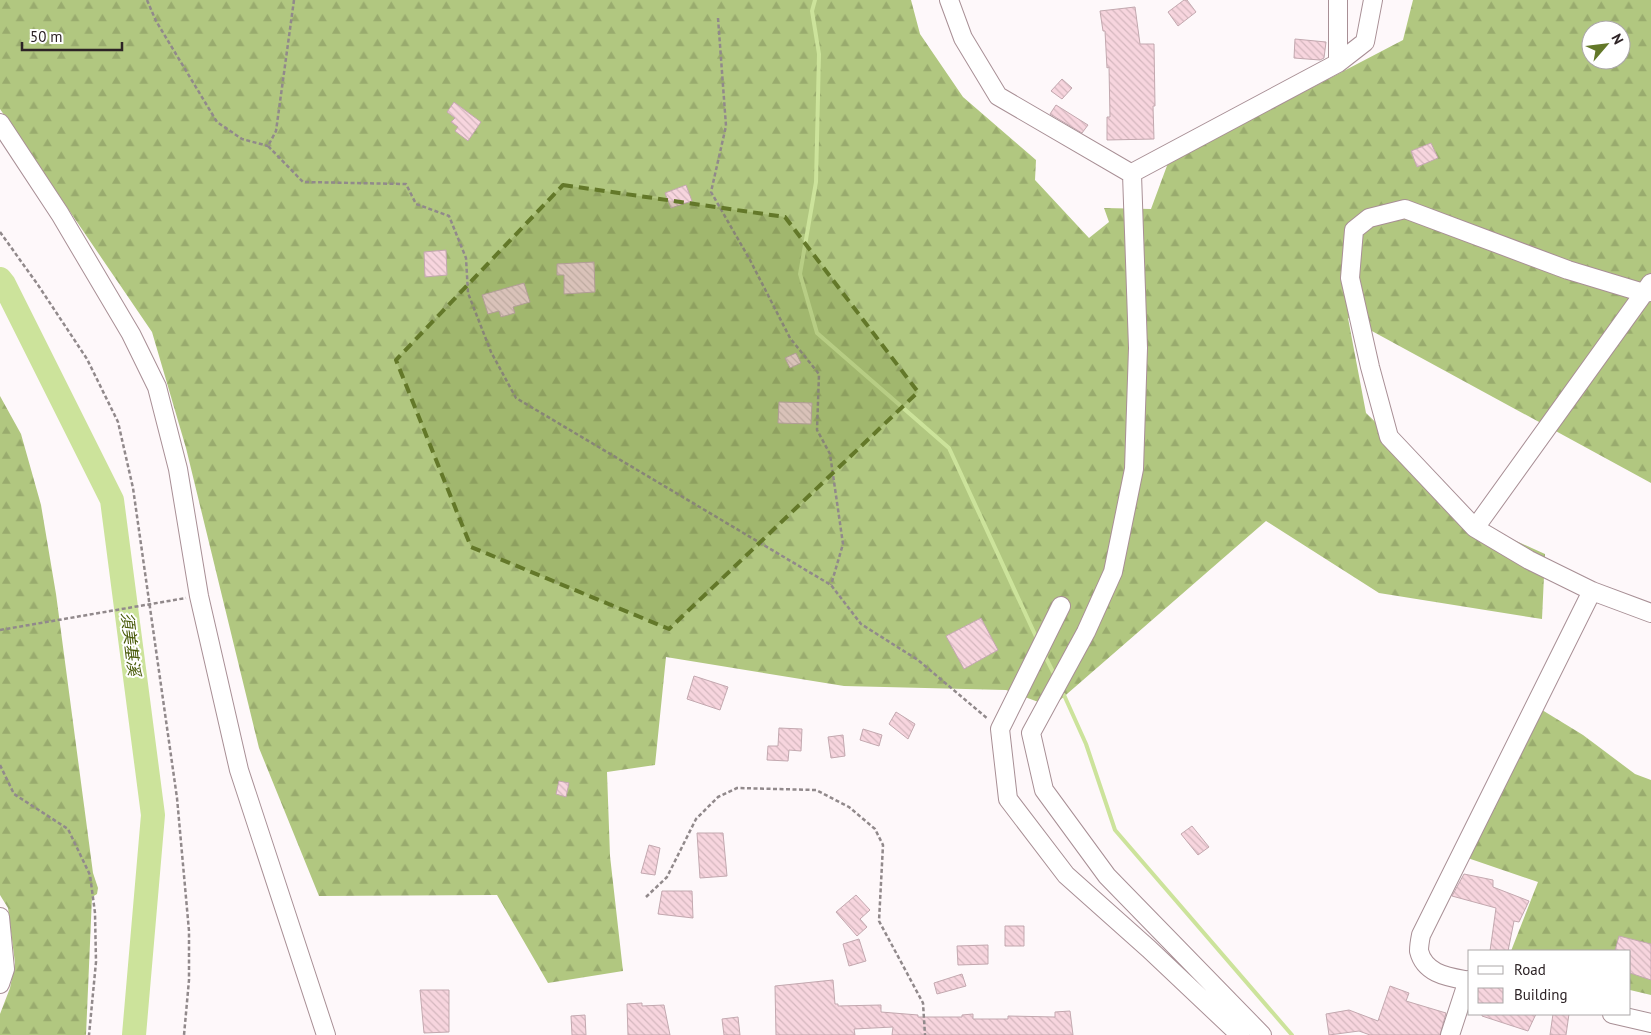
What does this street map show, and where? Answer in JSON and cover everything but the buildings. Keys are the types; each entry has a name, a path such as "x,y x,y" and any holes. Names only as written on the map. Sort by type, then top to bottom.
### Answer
{"street":[{"path":"949,0 963,38 998,96 1132,173"},
{"path":"1338,0 1338,63"},
{"path":"1132,173 1338,63 1365,42 1373,0"},
{"path":"0,123 60,214 131,334 156,387 178,469 199,596 239,770 326,1035"},
{"path":"1132,173 1138,348 1134,469 1113,572 1086,632 1032,734 1044,790 1107,876 1262,1035"},
{"path":"1475,528 1649,290 1568,270 1405,209 1369,218 1354,230 1350,278 1370,367 1389,437 1475,528 1529,560 1592,591 1651,613"},
{"path":"1468,981 1444,976 1427,966 1419,950 1421,935 1592,591"},
{"path":"1061,606 1000,729 1008,799 1066,875 1149,949 1240,1035"},
{"path":"0,917 5,969 0,984"},
{"path":"1450,1035 1468,984"},
{"path":"1616,1015 1651,1023"}],"path":[{"path":"147,0 156,21 217,122 242,139 268,146 303,182 406,184 416,204 449,216 466,258 468,293 491,352 516,398 831,585 861,624 918,660 1000,729"},
{"path":"268,146 276,131 294,0"},
{"path":"718,18 726,126 711,192 750,260 790,338 819,374 817,430 830,454 843,544 831,585"},
{"path":"0,232 87,359 118,422 133,488 176,798 189,931 189,980 184,1035"},
{"path":"0,630 199,596"},
{"path":"0,765 14,794 68,829 90,875 95,913 96,962 89,1035"},
{"path":"646,896 667,877 696,819 718,798 737,788 816,790 850,807 875,829 883,845 879,921 923,1003 925,1035"}],"highlighted area":[{"path":"563,185 785,217 918,392 669,629 471,547 396,360"}],"green space":[{"path":"0,0 911,0 920,34 963,97 1036,160 1035,180 1089,238 1109,222 1104,208 1151,209 1168,163 1403,40 1413,0 1651,0 1651,483 1348,318 1366,413 1483,526 1545,554 1542,619 1379,593 1266,521 1052,707 1006,690 844,686 666,657 655,765 607,772 610,856 623,971 548,983 497,895 319,896 259,748 186,448 152,332 0,109"},
{"path":"0,396 21,434 41,505 56,594 93,873 98,888 97,894 92,897 86,1035 0,1035 0,1014 10,988 15,963 8,908 0,895"},
{"path":"1529,702 1583,735 1635,774 1651,780 1651,995 1631,990 1631,950 1511,950 1538,882 1456,854"}],"waterway":[{"path":"815,0 812,11 819,54 816,182 800,274 817,333 949,448 1038,641"},
{"name":"須美基溪","path":"0,279 112,500 153,815 134,1035"},
{"path":"1044,654 1053,672"},
{"path":"1064,695 1086,744 1115,830 1292,1035"}]}
